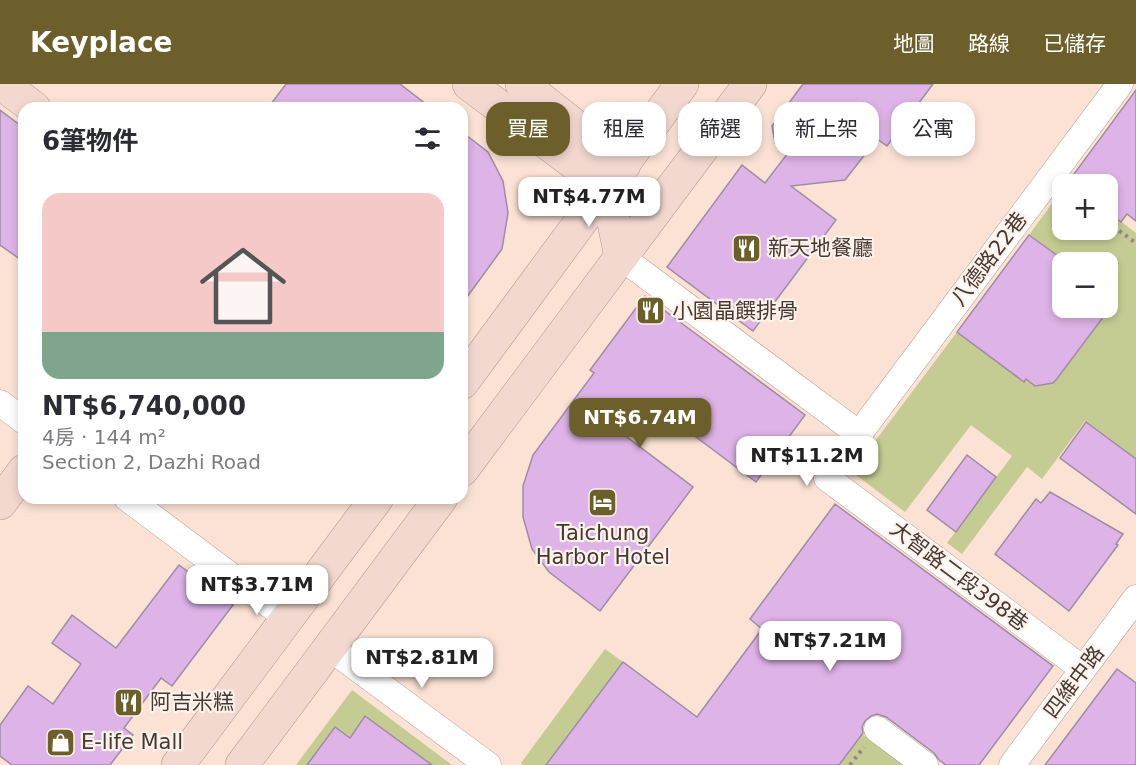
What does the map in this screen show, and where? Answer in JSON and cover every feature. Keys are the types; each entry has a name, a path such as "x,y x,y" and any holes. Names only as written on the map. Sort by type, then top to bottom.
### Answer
{"street":[{"path":"2,84 26,102"},
{"path":"469,84 615,176"},
{"path":"522,84 615,176 621,257 859,434"},
{"path":"468,375 682,84"},
{"path":"468,462 750,84"},
{"name":"八德路22巷","path":"859,434 1120,84"},
{"path":"0,403 18,416"},
{"name":"大智路二段398巷","path":"859,434 827,478 1083,669"},
{"path":"0,503 18,479"},
{"path":"136,504 288,618"},
{"path":"178,765 373,504"},
{"path":"242,765 437,504"},
{"name":"四維中路","path":"1012,765 1136,598"},
{"path":"330,648 488,765"},
{"path":"877,729 925,765"}],"path":[{"path":"1118,230 1136,243"}],"green space":[{"path":"1052,204 1052,240 1118,240 1118,219 1136,233 1136,459 1085,421 1042,479 1027,467 962,554 947,543 1012,456 971,425 905,512 852,472 957,332 1024,382 1026,379 1035,386 1053,383 1102,318 1118,318 1118,252 1052,252 1029,235"},
{"path":"605,649 623,662 546,765 523,765 521,763"},
{"path":"352,690 452,765 296,765"},
{"path":"862,734 904,765 839,765"}],"building":[{"path":"286,84 400,84 423,102 272,102"},
{"name":"新天地餐廳","path":"803,84 933,84 920,102 891,102 891,141 887,146 879,140 879,102 790,102"},
{"path":"1136,90 1136,221 1127,214 1121,222 1118,220 1118,174 1074,174"},
{"path":"0,110 18,124 18,258 0,245"},
{"path":"468,137 486,150 486,156 490,156 503,181 508,213 502,249 468,296"},
{"name":"新天地餐廳","path":"786,156 864,156 845,180 791,186 836,220 753,331 667,267 742,165 765,183"},
{"path":"1029,235 1052,252 1052,318 1102,318 1056,380 1053,383 1035,386 1026,379 1024,382 957,332"},
{"path":"645,296 805,415 756,482 648,401 623,434 693,487 600,611 549,572 532,549 523,517 523,486 533,455 594,373 590,370"},
{"path":"1086,422 1136,459 1136,514 1060,458"},
{"path":"967,455 996,477 956,532 927,510"},
{"path":"1050,492 1123,534 1116,544 1118,545 1069,611 995,554 1036,499 1041,503"},
{"path":"835,504 1053,666 979,765 946,765 934,753 886,717 877,714 865,721 862,727 863,733 839,765 546,765 623,662 697,717 762,629 750,619"},
{"path":"179,565 233,605 172,686 161,678 124,728 133,735 110,765 12,765 0,756 0,725 28,686 53,704 81,664 52,643 72,615 116,648"},
{"path":"1117,669 1136,683 1136,765 1045,765"},
{"path":"365,716 432,765 307,765 335,727 350,738"}],"place":[{"name":"新天地餐廳","path":"747,248"},
{"name":"小園晶饌排骨","path":"651,311"},
{"name":"Taichung Harbor Hotel","path":"603,502"},
{"name":"阿吉米糕","path":"129,702"},
{"name":"E-life Mall","path":"60,742"}]}
